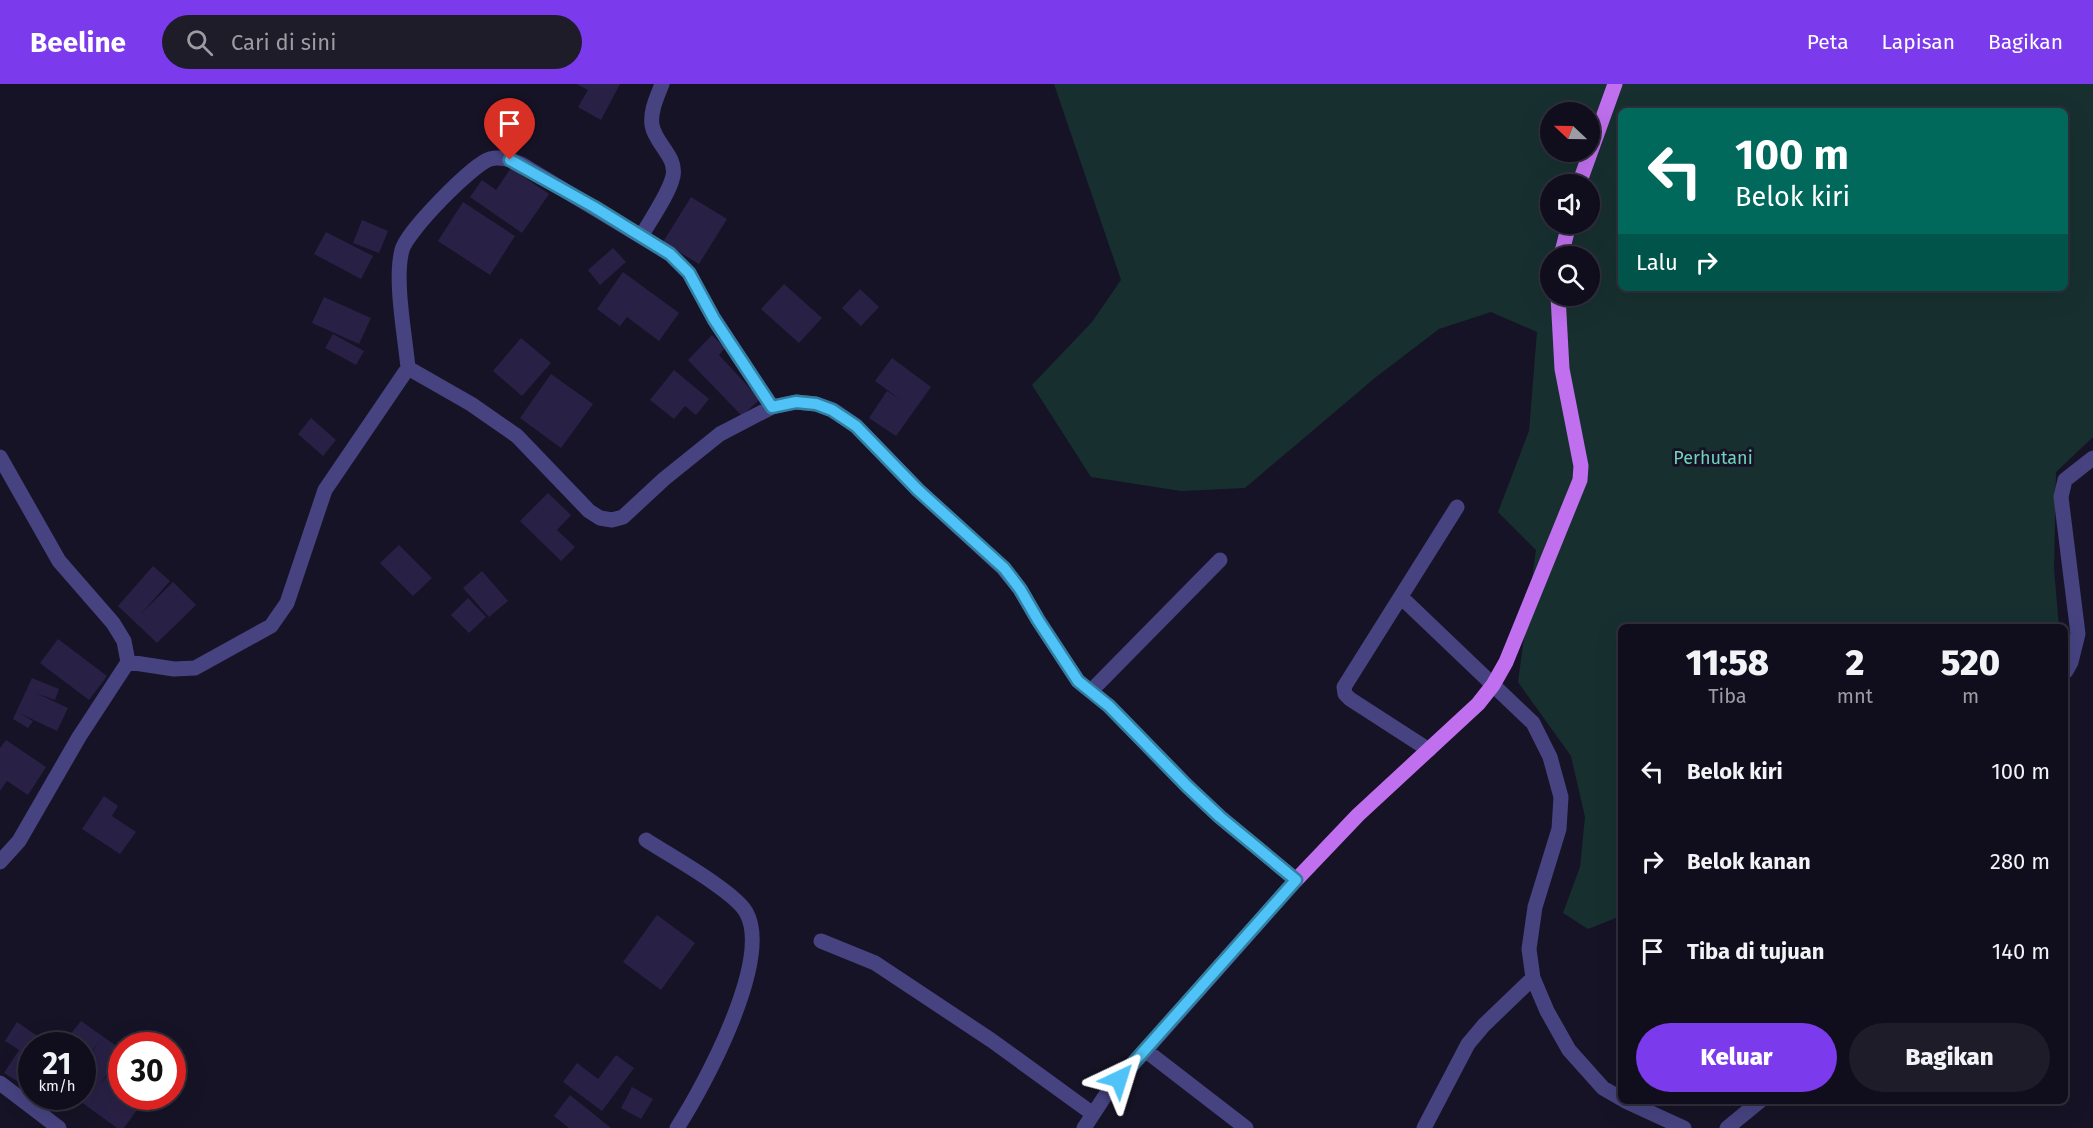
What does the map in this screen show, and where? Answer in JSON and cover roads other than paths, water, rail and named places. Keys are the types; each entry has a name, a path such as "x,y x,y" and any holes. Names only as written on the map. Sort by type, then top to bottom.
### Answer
{"main road":[{"path":"1583,174 1615,84"},
{"path":"1296,880 1358,815 1478,704 1493,686 1506,662 1580,480 1581,466 1562,369 1559,306"}],"street":[{"path":"642,235 673,177 673,162 656,136 652,125 653,110 662,84"},
{"path":"128,662 174,669 195,668 271,626 287,603 325,490 408,368 399,274 402,249 408,236 477,166 489,159 498,158 521,164 670,254 689,273 714,319 772,407"},
{"path":"408,368 471,404 517,436 589,511 600,518 612,520 623,517 720,434 772,407 796,402 816,404 832,410 856,426 918,490 1004,568 1020,589 1078,681 1146,742 1187,786 1296,880 1105,1096 1084,1128"},
{"path":"0,457 59,561 113,623 124,641 128,662 79,736 19,841 0,862"},
{"path":"2068,667 2078,634 2061,497 2065,480 2093,458"},
{"path":"1429,750 1350,699 1345,694 1346,681 1457,507"},
{"path":"1091,691 1220,560"},
{"path":"1401,597 1533,723 1550,757 1561,797 1559,829 1535,907 1529,949 1533,978 1547,1011 1569,1050 1603,1088 1618,1097"},
{"path":"646,840 732,897 746,913 751,925 753,951 746,983 732,1021 691,1107 677,1128"},
{"path":"821,940 875,963 992,1041 1093,1114"},
{"path":"1424,1128 1468,1044 1484,1025 1533,978"},
{"path":"1145,1050 1245,1128"},
{"path":"0,1083 59,1128"},
{"path":"1630,1104 1684,1128"},
{"path":"1727,1128 1756,1104"}],"park label":[{"name":"Perhutani","path":"1713,458"}]}
